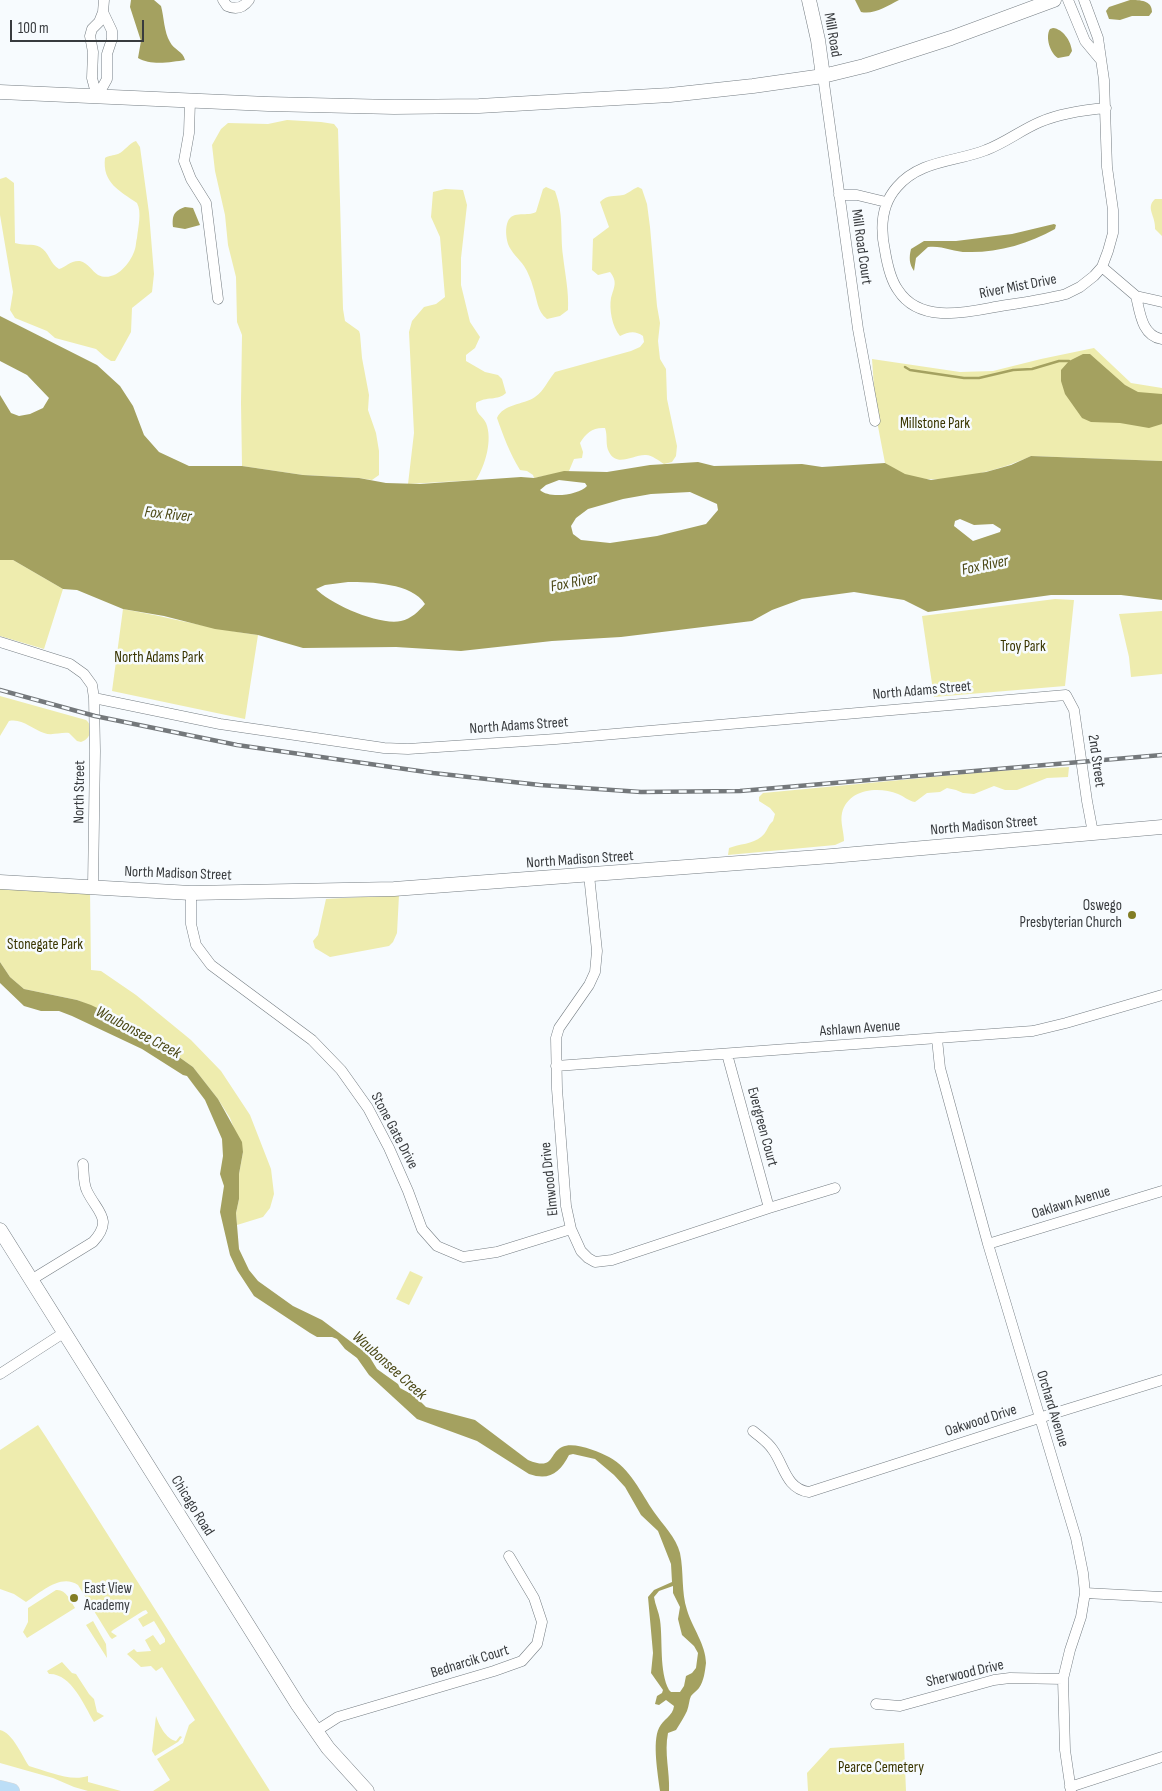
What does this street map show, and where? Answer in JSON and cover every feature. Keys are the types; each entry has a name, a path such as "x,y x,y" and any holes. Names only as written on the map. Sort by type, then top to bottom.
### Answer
{"main road":[{"name":"Mill Road","path":"809,0 818,40 823,76"},
{"path":"0,92 190,101 394,107 479,106 670,95 823,76 864,66 942,41 1054,0"},
{"name":"North Madison Street","path":"7,882 191,893 394,889 832,856 1162,827"},
{"name":"Chicago Road","path":"0,1230 316,1731 335,1756 367,1791"},
{"path":"0,1788 12,1791"}],"street":[{"path":"97,97 107,79 107,54 112,40 112,31 104,12 104,0"},
{"path":"223,0 227,6 237,8 246,4 249,0"},
{"path":"1068,0 1085,41 1100,58"},
{"name":"River Mist Drive","path":"886,202 882,223 888,267 898,290 909,302 922,309 937,313 958,314 1049,298 1066,294 1080,287 1094,276 1102,267 1108,252 1113,233 1113,210 1107,167 1104,80 1098,38 1084,0"},
{"path":"97,97 92,78 93,52 90,36 92,29 99,22 104,12"},
{"name":"Mill Road Court","path":"823,76 858,329 876,421"},
{"path":"190,101 189,133 184,161 191,179 206,203 218,299"},
{"path":"839,195 857,194 886,202 898,186 916,170 968,157 992,148 1038,122 1060,114 1106,108"},
{"path":"1102,267 1136,296 1162,302"},
{"path":"1136,296 1148,333 1162,339"},
{"path":"0,642 70,664 84,674 92,685 94,698"},
{"name":"North Adams Street","path":"94,698 220,724 384,748 408,749 556,739 848,712 1066,695"},
{"name":"2nd Street","path":"1066,695 1074,710 1093,833"},
{"name":"North Street","path":"93,886 94,698"},
{"name":"Elmwood Drive","path":"589,875 597,951 595,972 589,985 559,1028 556,1038 556,1066 566,1206 571,1229 581,1251 595,1262 603,1262 835,1188"},
{"name":"Stone Gate Drive","path":"191,893 191,924 196,945 211,965 312,1040 341,1070 368,1108 389,1148 422,1229 437,1246 463,1257 497,1252 571,1229"},
{"name":"Ashlawn Avenue","path":"556,1066 1033,1031 1162,995"},
{"name":"Orchard Avenue","path":"937,1038 940,1068 988,1244 1076,1538 1083,1573 1085,1593 1081,1617 1063,1679 1065,1750 1071,1789"},
{"name":"Evergreen Court","path":"727,1054 769,1208"},
{"path":"32,1280 93,1242 100,1233 103,1223 101,1212 86,1189 83,1164"},
{"name":"Oaklawn Avenue","path":"988,1244 1162,1190"},
{"path":"0,1374 65,1332"},
{"name":"Oakwood Drive","path":"753,1432 774,1450 786,1477 792,1484 797,1489 809,1492 1162,1380"},
{"name":"Bednarcik Court","path":"316,1731 338,1717 522,1661 537,1644 542,1622 534,1598 509,1556"},
{"path":"1085,1593 1162,1596"},
{"name":"Sherwood Drive","path":"876,1704 900,1706 994,1680 1010,1678 1063,1679"},
{"path":"1071,1789 1162,1757"}],"green space":[{"path":"287,120 334,124 338,129 343,309 345,321 359,331 360,334 362,358 369,395 368,410 376,433 379,451 379,475 372,480 303,475 242,466 242,335 237,322 236,277 228,245 225,215 215,171 212,145 221,129 228,123 268,124"},
{"path":"136,141 140,147 149,213 154,274 152,292 132,308 131,332 115,361 111,361 96,349 55,338 47,331 15,318 10,310 13,292 0,215 0,179 6,177 14,183 15,243 40,247 59,269 80,261 98,275 110,276 121,270 133,254 137,238 139,215 137,203 109,180 106,174 105,158 120,153"},
{"path":"546,187 555,191 560,208 568,303 568,310 560,316 547,319 539,309 527,271 509,247 506,232 508,221 513,216 536,212 543,189"},
{"path":"638,187 642,189 647,204 660,323 658,341 660,359 666,369 667,399 677,446 676,456 672,462 664,464 648,455 621,460 616,459 609,452 605,428 597,429 590,431 582,439 580,443 583,452 582,458 574,459 569,471 534,478 527,471 520,470 516,464 497,418 500,413 508,407 530,400 538,395 555,372 631,351 640,347 644,342 643,336 637,333 634,332 620,336 617,332 610,307 615,285 614,279 610,272 598,275 592,270 593,239 609,227 600,202 608,197 625,194"},
{"path":"445,189 463,190 467,205 461,258 461,285 470,322 480,337 475,348 466,355 466,361 485,372 498,375 502,379 506,393 499,397 476,403 478,412 486,423 489,437 485,460 476,480 408,484 414,433 409,332 412,321 424,307 436,304 445,297 440,237 431,217 433,192"},
{"path":"1155,199 1162,199 1162,236 1155,229 1151,209 1152,202"},
{"name":"Millstone Park","path":"1094,348 1131,383 1162,388 1162,461 1031,456 986,472 969,476 935,479 905,475 885,463 876,416 872,359 960,372 993,371"},
{"path":"0,560 13,560 63,589 44,649 0,636"},
{"name":"Troy Park","path":"1055,599 1074,600 1065,686 934,697 922,616"},
{"name":"North Adams Park","path":"123,609 224,630 258,635 245,719 112,691"},
{"path":"1162,611 1162,674 1131,677 1129,657 1119,614"},
{"path":"0,696 86,720 91,729 89,736 81,742 77,741 69,733 47,734 23,722 14,720 9,721 0,736"},
{"path":"1069,767 1068,777 1047,778 1017,790 1005,790 994,786 974,794 947,788 940,792 927,793 915,802 882,790 865,791 857,794 845,805 842,813 844,841 835,845 728,855 729,848 750,843 765,834 773,821 775,814 770,808 759,801 759,797 763,793 996,771"},
{"name":"Stonegate Park","path":"0,886 90,889 91,970 101,971 136,995 191,1040 221,1071 250,1115 271,1169 274,1194 270,1208 263,1217 237,1225 239,1174 243,1152 230,1118 193,1067 172,1052 127,1026 116,1017 77,1000 24,989 10,977 0,962"},
{"path":"399,895 397,933 389,946 330,957 315,948 313,941 318,935 326,899"},
{"path":"410,1271 423,1277 409,1305 396,1299"},
{"path":"38,1425 270,1791 153,1791 170,1780 157,1759 183,1743 189,1725 195,1720 162,1667 156,1671 151,1666 141,1667 127,1654 134,1649 137,1652 151,1651 145,1640 153,1635 160,1645 165,1642 154,1621 143,1627 138,1619 148,1613 146,1610 113,1630 111,1632 117,1636 112,1639 78,1585 72,1582 58,1582 51,1585 26,1602 14,1594 0,1589 0,1450"},
{"path":"56,1590 65,1593 75,1608 27,1638 23,1632 28,1622 28,1608"},
{"path":"93,1621 106,1644 107,1658 86,1625"},
{"path":"62,1662 72,1673 76,1674 94,1699 97,1712 104,1716 94,1722 70,1684 57,1675 49,1674 47,1671"},
{"path":"156,1716 169,1738 176,1741 180,1736 182,1737 178,1742 155,1756 152,1751"},
{"path":"0,1730 9,1735 29,1766 66,1777 88,1776 88,1782 121,1791 88,1791 53,1778 0,1763"},
{"name":"Pearce Cemetery","path":"904,1743 906,1791 808,1791 807,1773 830,1748"}],"water":[{"path":"131,0 154,0 161,6 168,38 185,60 155,63 138,58 141,41 130,7"},
{"path":"855,0 899,0 866,13 861,12"},
{"path":"1130,0 1148,3 1152,12 1149,16 1132,16 1120,20 1109,19 1106,11 1109,7"},
{"path":"1053,28 1063,33 1068,40 1072,51 1069,56 1058,58 1055,56 1049,45 1048,36 1050,29"},
{"path":"185,207 193,208 200,225 185,229 173,227 174,214"},
{"path":"1056,225 1055,229 1045,234 1001,249 967,252 928,247 916,258 914,271 910,263 911,249 924,241 956,241 1012,234"},
{"name":"Fox River","path":"0,316 97,365 120,386 133,406 144,435 159,452 189,466 242,466 303,475 359,478 386,483 420,484 521,477 534,478 564,471 607,472 650,465 698,462 714,466 802,464 822,467 885,463 905,474 931,480 986,472 1011,465 1031,456 1162,461 1162,600 1121,595 1051,595 928,612 904,600 854,592 802,599 772,610 752,621 621,637 552,641 461,651 396,647 303,648 258,635 215,629 164,616 123,609 77,590 63,589 13,560 0,560 0,395 11,413 19,416 30,414 43,408 49,398 27,375 0,361","holes":["559,480 585,483 587,486 578,492 557,495 544,493 540,490 546,485","690,492 717,504 718,510 706,524 657,536 610,543 581,540 573,534 571,526 576,518 588,509 623,499 651,494","960,519 974,525 993,524 1001,529 1000,532 973,541 954,526 955,521","348,582 390,585 411,592 425,604 405,620 392,622 381,620 356,612 332,601 316,589 325,585"]},
{"path":"1083,354 1090,354 1125,385 1138,392 1162,394 1162,424 1149,428 1120,423 1091,422 1082,418 1065,394 1061,381 1061,370 1069,361"},
{"name":"Waubonsee Creek","path":"0,962 10,977 24,989 77,1000 91,1005 116,1017 127,1026 172,1052 193,1067 218,1099 242,1142 243,1152 236,1213 239,1249 249,1270 258,1281 293,1306 322,1320 366,1351 377,1369 398,1384 400,1388 415,1396 426,1407 475,1420 528,1460 537,1463 547,1463 562,1447 572,1445 609,1457 629,1474 678,1547 685,1603 701,1643 706,1663 701,1685 691,1696 687,1711 676,1730 668,1733 669,1791 660,1791 656,1742 659,1728 672,1712 674,1706 666,1700 659,1705 655,1704 657,1696 663,1690 651,1673 653,1653 648,1597 654,1590 672,1582 671,1564 658,1531 641,1515 625,1487 595,1459 573,1454 569,1455 562,1467 553,1474 542,1477 529,1474 477,1441 417,1419 369,1375 357,1358 345,1349 337,1339 317,1337 254,1296 237,1270 230,1255 220,1212 224,1186 220,1174 223,1156 222,1139 205,1100 187,1076 142,1049 72,1016 59,1011 41,1011 24,1006 0,983","holes":["673,1586 673,1593 680,1607 678,1619 682,1635 694,1646 698,1653 696,1668 686,1676 684,1686 680,1692 671,1692 666,1682 660,1620 654,1597 659,1591"]}],"waterway":[{"path":"905,367 910,370 964,378 979,378 1013,370 1032,369 1059,361 1069,361"}],"railway":[{"path":"0,690 95,716 237,745 433,773 540,785 641,792 740,791 1162,755"}],"place":[{"name":"Oswego Presbyterian Church","path":"1132,915"},
{"name":"East View Academy","path":"74,1598"}]}
